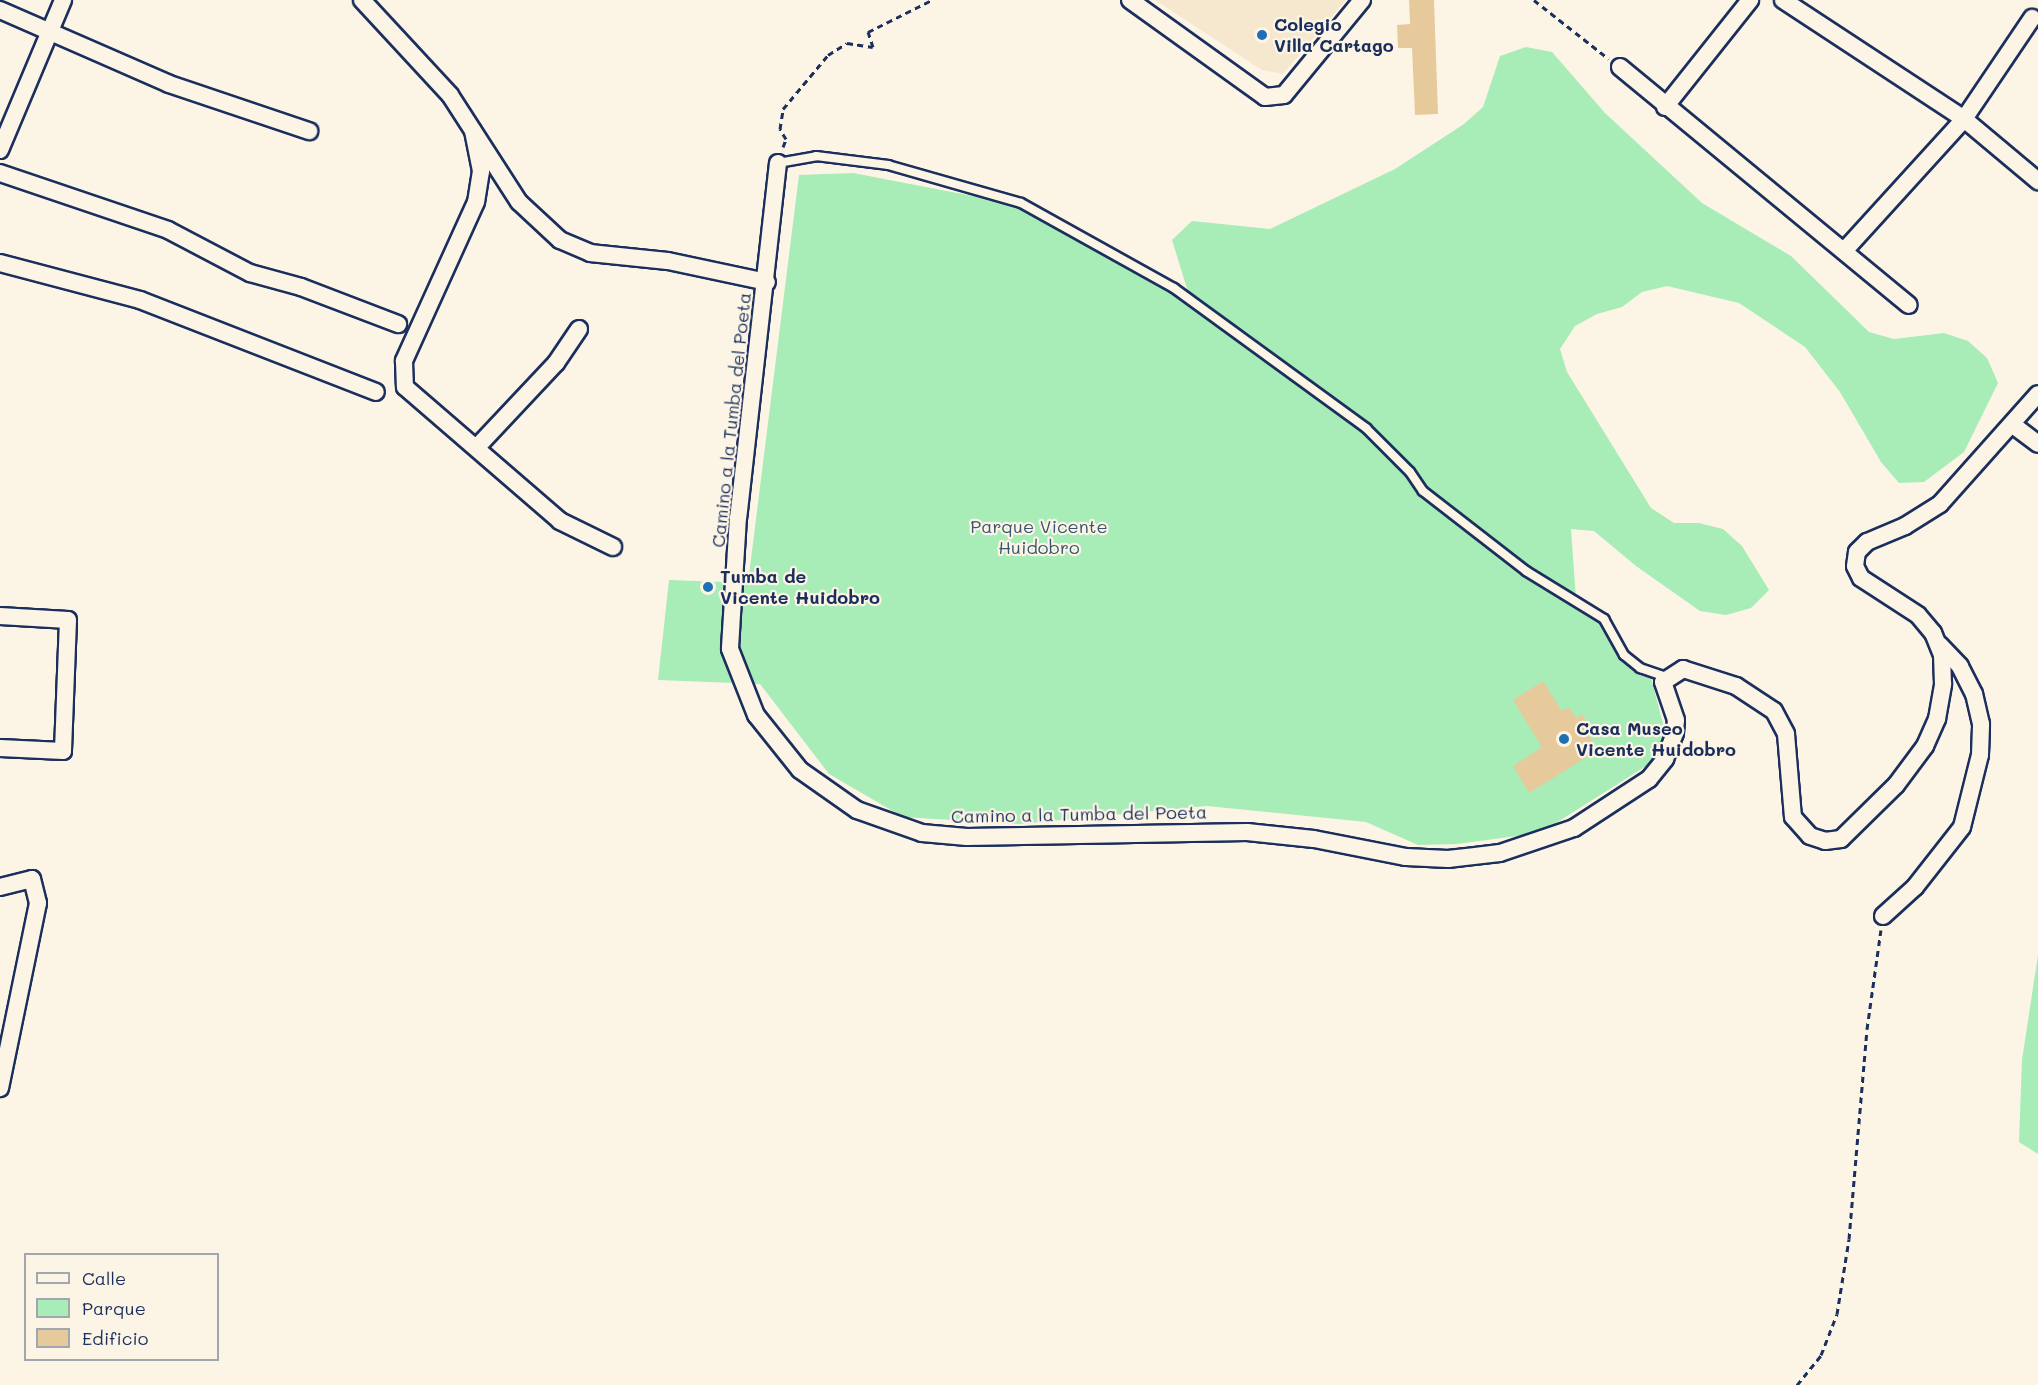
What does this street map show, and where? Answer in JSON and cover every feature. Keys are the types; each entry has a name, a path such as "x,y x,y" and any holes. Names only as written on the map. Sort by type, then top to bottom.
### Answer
{"street":[{"path":"0,150 63,0"},
{"path":"362,0 450,95 519,202 545,229 568,244 590,253 668,261 766,282"},
{"path":"1130,0 1265,97 1284,95 1362,0"},
{"path":"1665,107 1750,0"},
{"path":"1783,0 1964,119 2038,181"},
{"path":"0,10 48,33 178,88 309,131"},
{"path":"1844,251 1964,119 2032,18"},
{"path":"1620,67 1665,107 1909,305"},
{"path":"473,131 481,171 476,202 402,370 411,394 478,446 560,521 613,547"},
{"name":"Camino a la Tumba del Poeta","path":"778,163 738,517 730,649 751,704 784,753 828,792 878,820 922,833 967,837 1216,831 1314,839 1406,857 1448,859 1500,852 1581,824 1618,802 1658,770 1671,747 1676,726 1663,682 1666,677"},
{"path":"0,172 168,230 250,273 301,287 398,324"},
{"path":"0,263 140,300 376,392"},
{"path":"478,446 556,363 579,328"},
{"path":"1883,916 1915,887 1962,827 1980,755 1981,724 1974,694 1960,666 1939,644 1918,615 1861,578 1855,566 1857,552 1867,542 1905,526 1940,504 2013,425 2038,394"},
{"path":"2013,425 2038,444"},
{"path":"0,616 68,620 63,751 0,748"},
{"path":"1666,677 1677,671 1694,671 1748,692 1774,711 1786,734 1791,809 1797,825 1810,836 1825,841 1841,839 1896,785 1925,746 1936,719 1943,684 1939,644"},
{"path":"0,887 32,879 38,903 0,1088"}],"lane":[{"path":"778,163 816,156 888,165 1021,203 1174,288 1366,428 1410,472 1423,491 1526,572 1604,619 1624,655 1640,668 1666,677"}],"path":[{"path":"778,163 786,139 780,129 783,109 828,55 848,43 873,47 868,32 932,0"},
{"path":"1534,0 1620,67"},
{"path":"1797,1385 1821,1355 1837,1314 1849,1239 1867,1029 1883,916"}],"shaded area":[{"name":"Colegio Villa Cartago","path":"1155,0 1346,0 1283,74 1262,70"}],"green space":[{"name":"Parque Vicente Huidobro","path":"1526,47 1552,52 1605,113 1702,203 1791,256 1869,332 1894,339 1944,333 1968,341 1987,358 1998,383 1964,452 1924,482 1899,483 1881,462 1840,392 1805,347 1739,303 1667,286 1642,292 1622,307 1597,314 1575,326 1560,349 1567,372 1651,508 1674,523 1699,523 1723,529 1742,546 1769,590 1751,608 1726,615 1700,611 1636,566 1594,531 1571,529 1576,599 1651,678 1666,735 1662,756 1540,833 1457,844 1418,845 1366,822 1207,806 1019,824 903,817 829,774 760,684 658,680 669,580 748,583 799,175 853,173 1009,203 1189,295 1172,240 1192,221 1270,229 1395,169 1464,124 1483,107 1500,56"},
{"path":"2038,955 2038,1154 2019,1142 2022,1060"}],"building":[{"path":"1409,0 1434,0 1438,114 1415,115 1412,48 1398,48 1397,25 1410,24"},
{"name":"Casa Museo Vicente Huidobro","path":"1543,681 1562,711 1569,707 1576,718 1582,714 1591,728 1587,732 1598,750 1529,793 1513,766 1542,747 1513,700"}],"place":[{"name":"Colegio Villa Cartago","path":"1262,35"},
{"name":"Tumba de Vicente Huidobro","path":"708,587"},
{"name":"Casa Museo Vicente Huidobro","path":"1564,739"}]}
